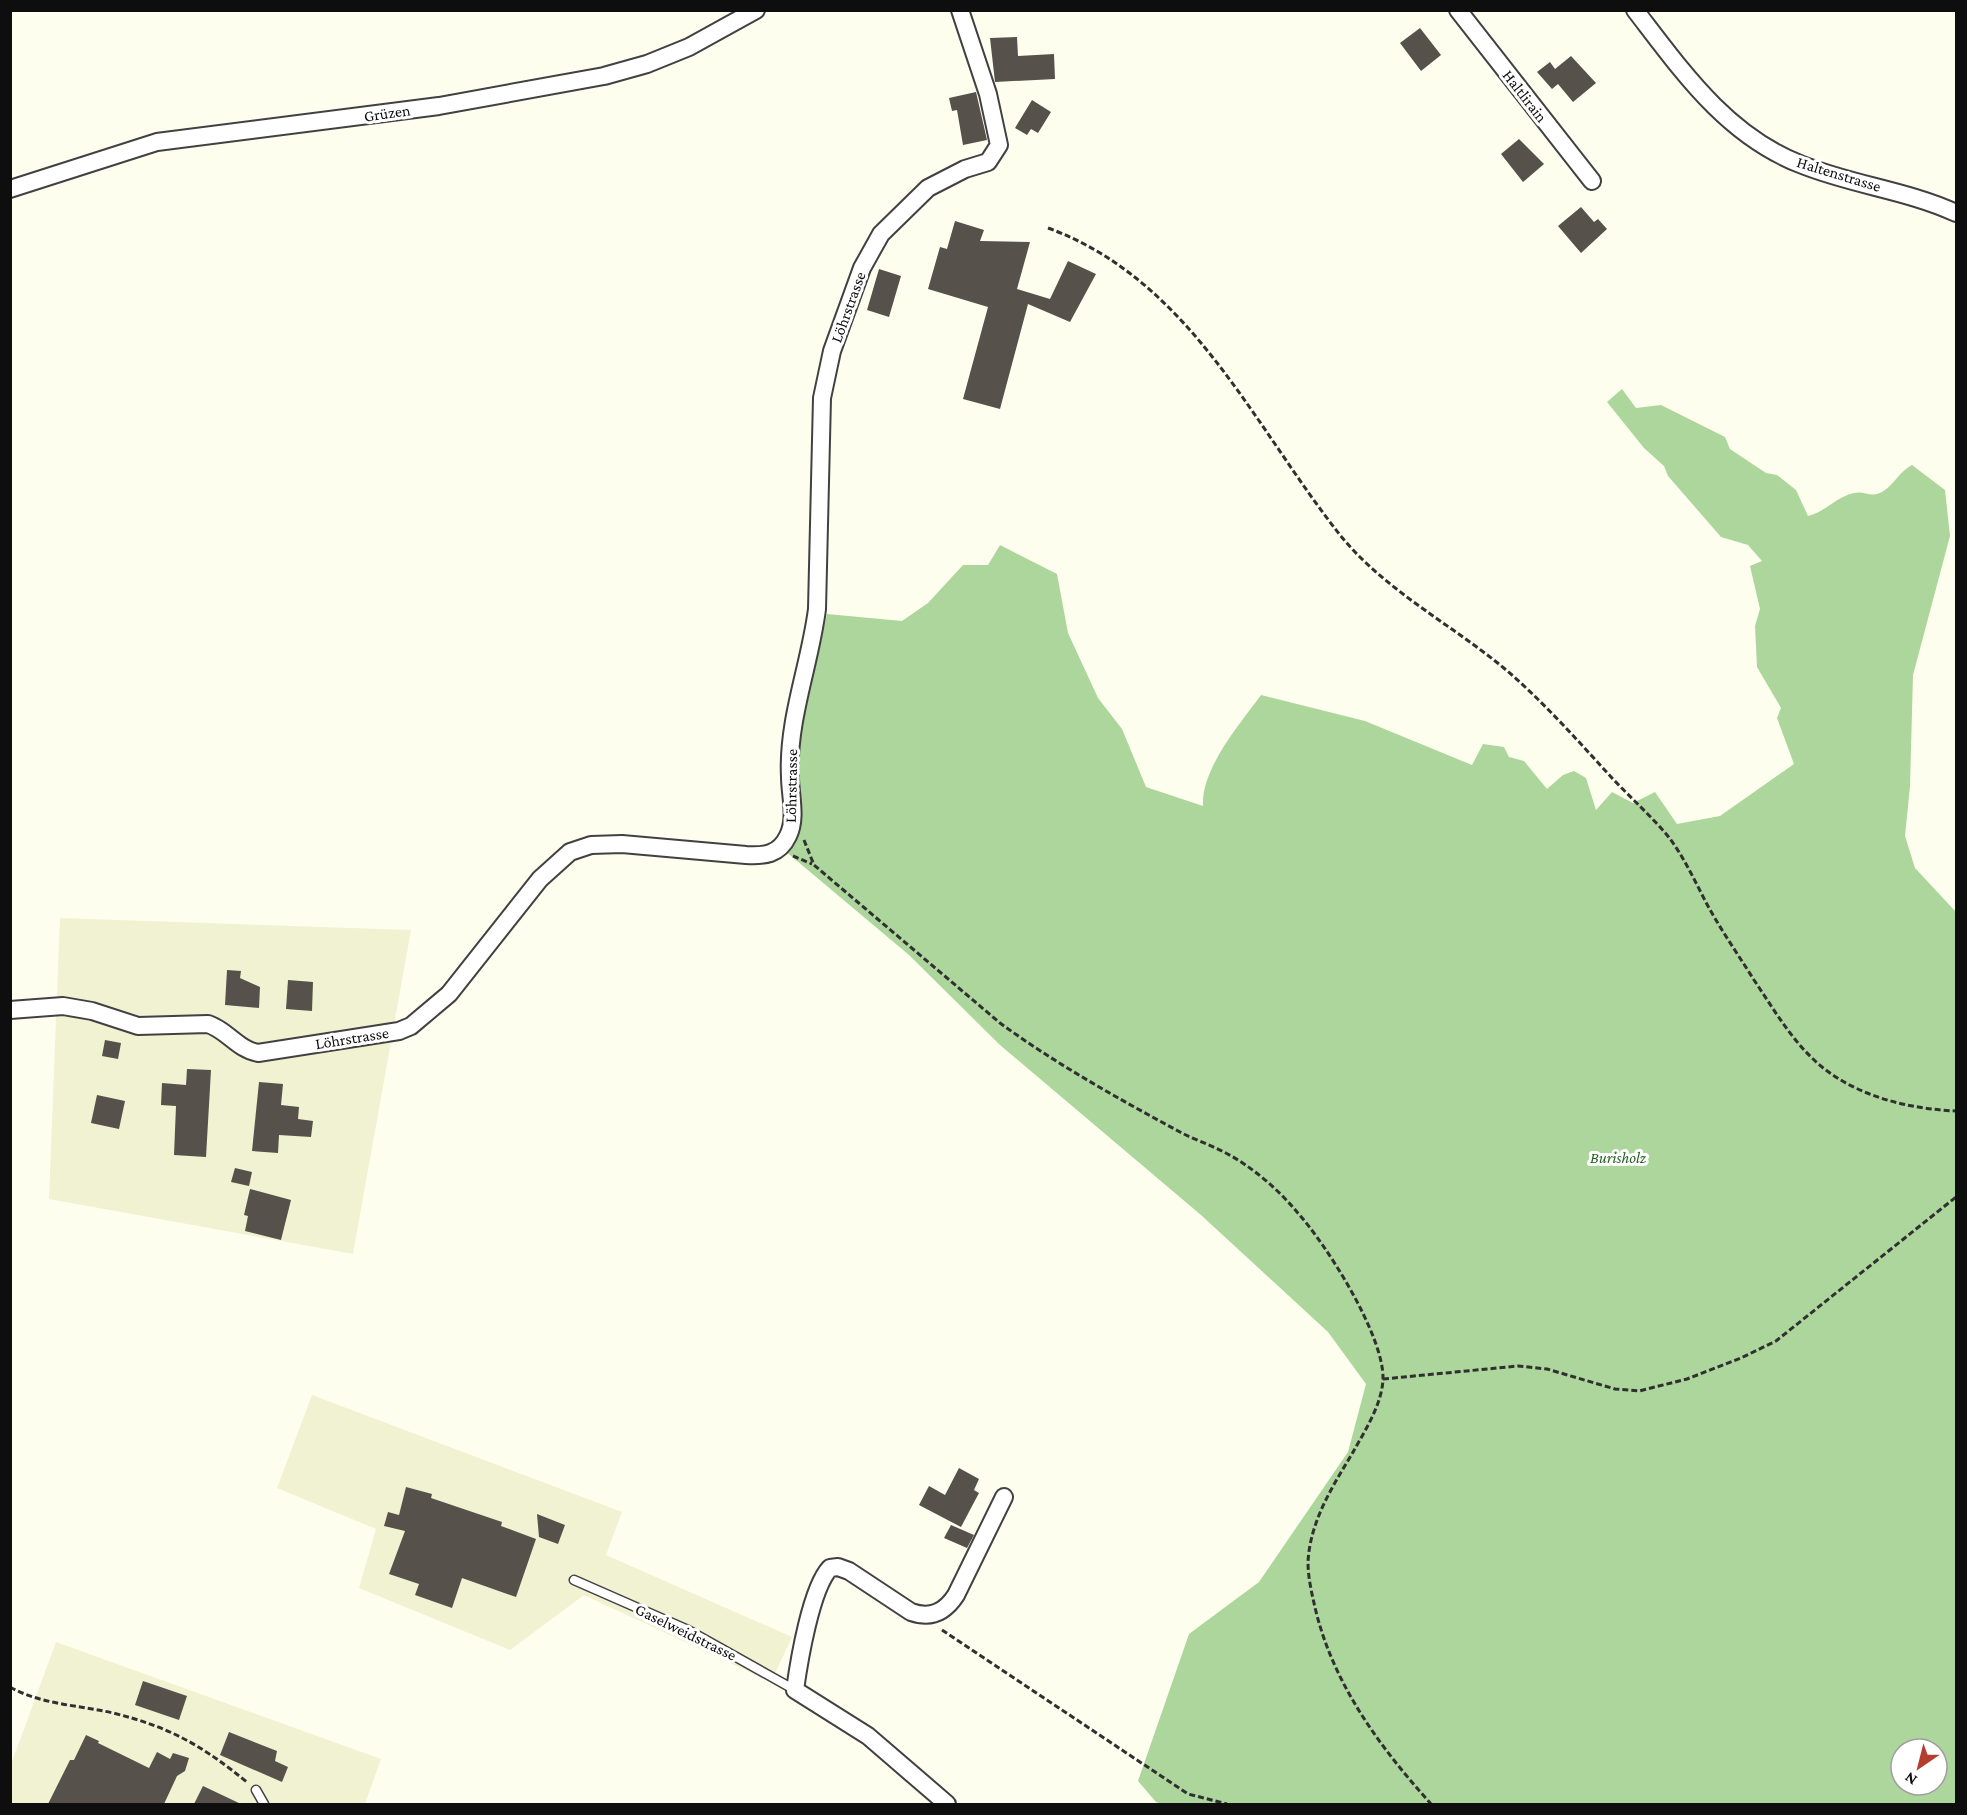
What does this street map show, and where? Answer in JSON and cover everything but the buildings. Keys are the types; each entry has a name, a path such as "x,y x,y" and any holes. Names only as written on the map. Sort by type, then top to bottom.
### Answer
{"street":[{"name":"Grüzen","path":"10,189 157,142 439,106 604,76 647,64 689,47 756,10"},
{"name":"Löhrstrasse","path":"10,1010 63,1006 92,1011 138,1026 208,1024 243,1048 258,1053 399,1031 423,1018 449,994 540,879 570,852 591,845 622,844 763,856 779,849 788,837 792,811 789,775 792,732 817,609 822,398 832,351 862,268 880,234 928,188 965,169 988,162 999,145 988,94 960,10"},
{"name":"Haltlirain","path":"1458,10 1592,181"},
{"name":"Haltenstrasse","path":"1635,10 1695,88 1716,109 1762,145 1800,164 1917,197 1956,213"},
{"path":"795,1690 818,1589 830,1568 838,1567 849,1571 903,1607 918,1614 935,1614 952,1601 1004,1497"},
{"name":"Gaselweidstrasse","path":"795,1690 868,1736 947,1804"}],"lane":[{"name":"Gaselweidstrasse","path":"574,1580 706,1639 795,1690"},
{"path":"256,1790 264,1804"}],"path":[{"path":"1048,228 1064,234 1129,272 1171,310 1239,390 1341,536 1362,559 1386,581 1511,674 1552,713 1668,836 1715,919 1788,1031 1804,1051 1841,1080 1863,1091 1912,1105 1956,1111"},
{"path":"792,811 813,865 1000,1023 1030,1045 1182,1133 1242,1163 1296,1210 1324,1245 1346,1281 1371,1334 1383,1379 1378,1401 1366,1430 1323,1505 1310,1544 1310,1581 1320,1627 1339,1678 1362,1717 1431,1804"},
{"path":"1383,1379 1518,1366 1547,1369 1615,1389 1639,1391 1687,1379 1741,1358 1776,1341 1956,1197"},
{"path":"918,1614 1188,1794 1227,1804"},
{"path":"10,1687 21,1693 59,1704 111,1713 164,1727 214,1755 256,1790"}],"green space":[{"name":"Burisholz","path":"1622,389 1636,408 1661,405 1725,437 1730,449 1766,473 1777,475 1796,490 1808,516 1848,495 1858,492 1872,495 1880,493 1912,465 1945,490 1950,536 1913,675 1910,786 1905,836 1915,868 1956,912 1956,1804 1162,1804 1156,1802 1138,1781 1189,1634 1259,1582 1348,1452 1366,1384 1328,1332 1201,1215 1000,1045 909,955 784,850 791,778 827,614 902,621 928,603 963,565 988,565 1000,545 1057,574 1068,633 1098,698 1122,729 1146,787 1203,806 1208,777 1215,763 1232,734 1261,695 1365,721 1472,765 1483,744 1504,747 1509,757 1524,761 1547,789 1563,775 1574,771 1586,778 1596,810 1612,792 1633,803 1655,792 1677,824 1720,816 1794,764 1777,718 1781,708 1757,667 1755,626 1760,609 1750,566 1762,561 1748,545 1721,537 1668,476 1664,466 1644,448 1607,402"},
{"path":"60,918 411,930 353,1254 49,1199"},
{"path":"312,1395 622,1512 606,1555 792,1637 771,1682 584,1595 510,1650 359,1588 376,1529 277,1488"},
{"path":"56,1642 381,1759 365,1804 11,1804 10,1767"}]}
